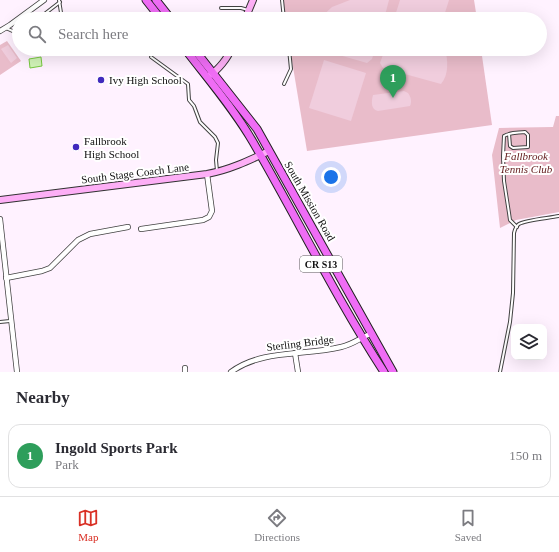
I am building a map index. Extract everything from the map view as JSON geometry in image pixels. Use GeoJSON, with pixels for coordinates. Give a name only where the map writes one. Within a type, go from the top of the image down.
{"type":"FeatureCollection","features":[{"type":"Feature","properties":{"kind":"main road"},"geometry":{"type":"LineString","coordinates":[[146,0],[155,12]]}},
{"type":"Feature","properties":{"kind":"main road"},"geometry":{"type":"LineString","coordinates":[[156,0],[165,12]]}},
{"type":"Feature","properties":{"kind":"main road"},"geometry":{"type":"LineString","coordinates":[[249,10],[253,0]]}},
{"type":"Feature","properties":{"kind":"main road","name":"South Mission Road"},"geometry":{"type":"LineString","coordinates":[[190,56],[225,101],[253,141],[362,337],[384,372]]}},
{"type":"Feature","properties":{"kind":"main road","name":"South Mission Road"},"geometry":{"type":"LineString","coordinates":[[200,56],[257,130],[394,372]]}},
{"type":"Feature","properties":{"kind":"main road"},"geometry":{"type":"LineString","coordinates":[[206,77],[213,73],[227,56]]}},
{"type":"Feature","properties":{"kind":"main road","name":"South Stage Coach Lane"},"geometry":{"type":"LineString","coordinates":[[0,200],[207,174],[239,165],[269,151]]}},
{"type":"Feature","properties":{"kind":"street"},"geometry":{"type":"LineString","coordinates":[[26,12],[40,1]]}},
{"type":"Feature","properties":{"kind":"street"},"geometry":{"type":"LineString","coordinates":[[0,31],[12,23]]}},
{"type":"Feature","properties":{"kind":"street"},"geometry":{"type":"LineString","coordinates":[[141,229],[203,220],[209,217],[212,211],[207,174]]}},
{"type":"Feature","properties":{"kind":"street"},"geometry":{"type":"LineString","coordinates":[[0,219],[17,372]]}},
{"type":"Feature","properties":{"kind":"street"},"geometry":{"type":"LineString","coordinates":[[6,278],[50,268],[78,240],[90,234],[128,227]]}},
{"type":"Feature","properties":{"kind":"street","name":"Sterling Bridge"},"geometry":{"type":"LineString","coordinates":[[231,372],[240,365],[254,360],[342,347],[372,333]]}},
{"type":"Feature","properties":{"kind":"street"},"geometry":{"type":"LineString","coordinates":[[295,353],[298,372]]}},
{"type":"Feature","properties":{"kind":"lane"},"geometry":{"type":"LineString","coordinates":[[282,0],[283,12]]}},
{"type":"Feature","properties":{"kind":"lane"},"geometry":{"type":"LineString","coordinates":[[47,12],[60,1]]}},
{"type":"Feature","properties":{"kind":"lane"},"geometry":{"type":"LineString","coordinates":[[60,1],[61,12]]}},
{"type":"Feature","properties":{"kind":"lane"},"geometry":{"type":"LineString","coordinates":[[221,8],[241,8],[249,10]]}},
{"type":"Feature","properties":{"kind":"lane"},"geometry":{"type":"LineString","coordinates":[[6,28],[12,31]]}},
{"type":"Feature","properties":{"kind":"lane"},"geometry":{"type":"LineString","coordinates":[[284,84],[291,69],[290,56]]}},
{"type":"Feature","properties":{"kind":"lane"},"geometry":{"type":"LineString","coordinates":[[151,57],[188,84],[189,100],[194,106],[200,122],[215,137],[218,143],[216,160],[217,172]]}},
{"type":"Feature","properties":{"kind":"lane"},"geometry":{"type":"LineString","coordinates":[[509,134],[511,147],[528,147],[528,135],[527,133],[509,134],[504,136],[503,143],[504,181],[510,220],[517,227]]}},
{"type":"Feature","properties":{"kind":"lane"},"geometry":{"type":"LineString","coordinates":[[500,372],[510,322],[513,293],[514,232],[519,224],[559,216]]}},
{"type":"Feature","properties":{"kind":"lane"},"geometry":{"type":"LineString","coordinates":[[0,322],[11,321]]}},
{"type":"Feature","properties":{"kind":"green space"},"geometry":{"type":"Polygon","coordinates":[[[283,0],[474,0],[476,12],[285,12],[283,0]]]}},
{"type":"Feature","properties":{"kind":"green space"},"geometry":{"type":"Polygon","coordinates":[[[7,41],[12,48],[12,56],[18,56],[21,61],[0,75],[0,45],[7,41]]]}},
{"type":"Feature","properties":{"kind":"green space"},"geometry":{"type":"Polygon","coordinates":[[[291,56],[482,56],[492,125],[307,151],[291,56]]]}},
{"type":"Feature","properties":{"kind":"green space","name":"Fallbrook Tennis Club"},"geometry":{"type":"Polygon","coordinates":[[[556,116],[559,116],[559,212],[516,220],[500,228],[492,155],[499,128],[553,127],[556,116]]]}},
{"type":"Feature","properties":{"kind":"shaded area"},"geometry":{"type":"Polygon","coordinates":[[[350,0],[389,0],[386,12],[327,12],[332,7],[350,0]]]}},
{"type":"Feature","properties":{"kind":"shaded area"},"geometry":{"type":"Polygon","coordinates":[[[400,0],[449,0],[445,12],[396,12],[400,0]]]}},
{"type":"Feature","properties":{"kind":"shaded area"},"geometry":{"type":"Polygon","coordinates":[[[8,45],[12,51],[12,56],[16,56],[17,58],[11,63],[1,49],[8,45]]]}},
{"type":"Feature","properties":{"kind":"shaded area"},"geometry":{"type":"Polygon","coordinates":[[[342,56],[373,56],[372,59],[367,63],[342,56]]]}},
{"type":"Feature","properties":{"kind":"shaded area"},"geometry":{"type":"Polygon","coordinates":[[[382,56],[447,56],[447,72],[441,84],[383,68],[380,63],[382,56]]]}},
{"type":"Feature","properties":{"kind":"shaded area"},"geometry":{"type":"Polygon","coordinates":[[[41,57],[42,66],[30,68],[29,59],[41,57]]]}},
{"type":"Feature","properties":{"kind":"shaded area"},"geometry":{"type":"Polygon","coordinates":[[[324,60],[366,73],[351,121],[309,108],[324,60]]]}},
{"type":"Feature","properties":{"kind":"shaded area"},"geometry":{"type":"Polygon","coordinates":[[[404,91],[410,96],[410,106],[378,111],[374,109],[372,103],[373,95],[404,91]]]}},
{"type":"Feature","properties":{"kind":"place","name":"Ivy High School"},"geometry":{"type":"Point","coordinates":[101,80]}},
{"type":"Feature","properties":{"kind":"place","name":"Ingold Sports Park"},"geometry":{"type":"Point","coordinates":[393,98]}},
{"type":"Feature","properties":{"kind":"place","name":"Fallbrook High School"},"geometry":{"type":"Point","coordinates":[76,147]}}]}
